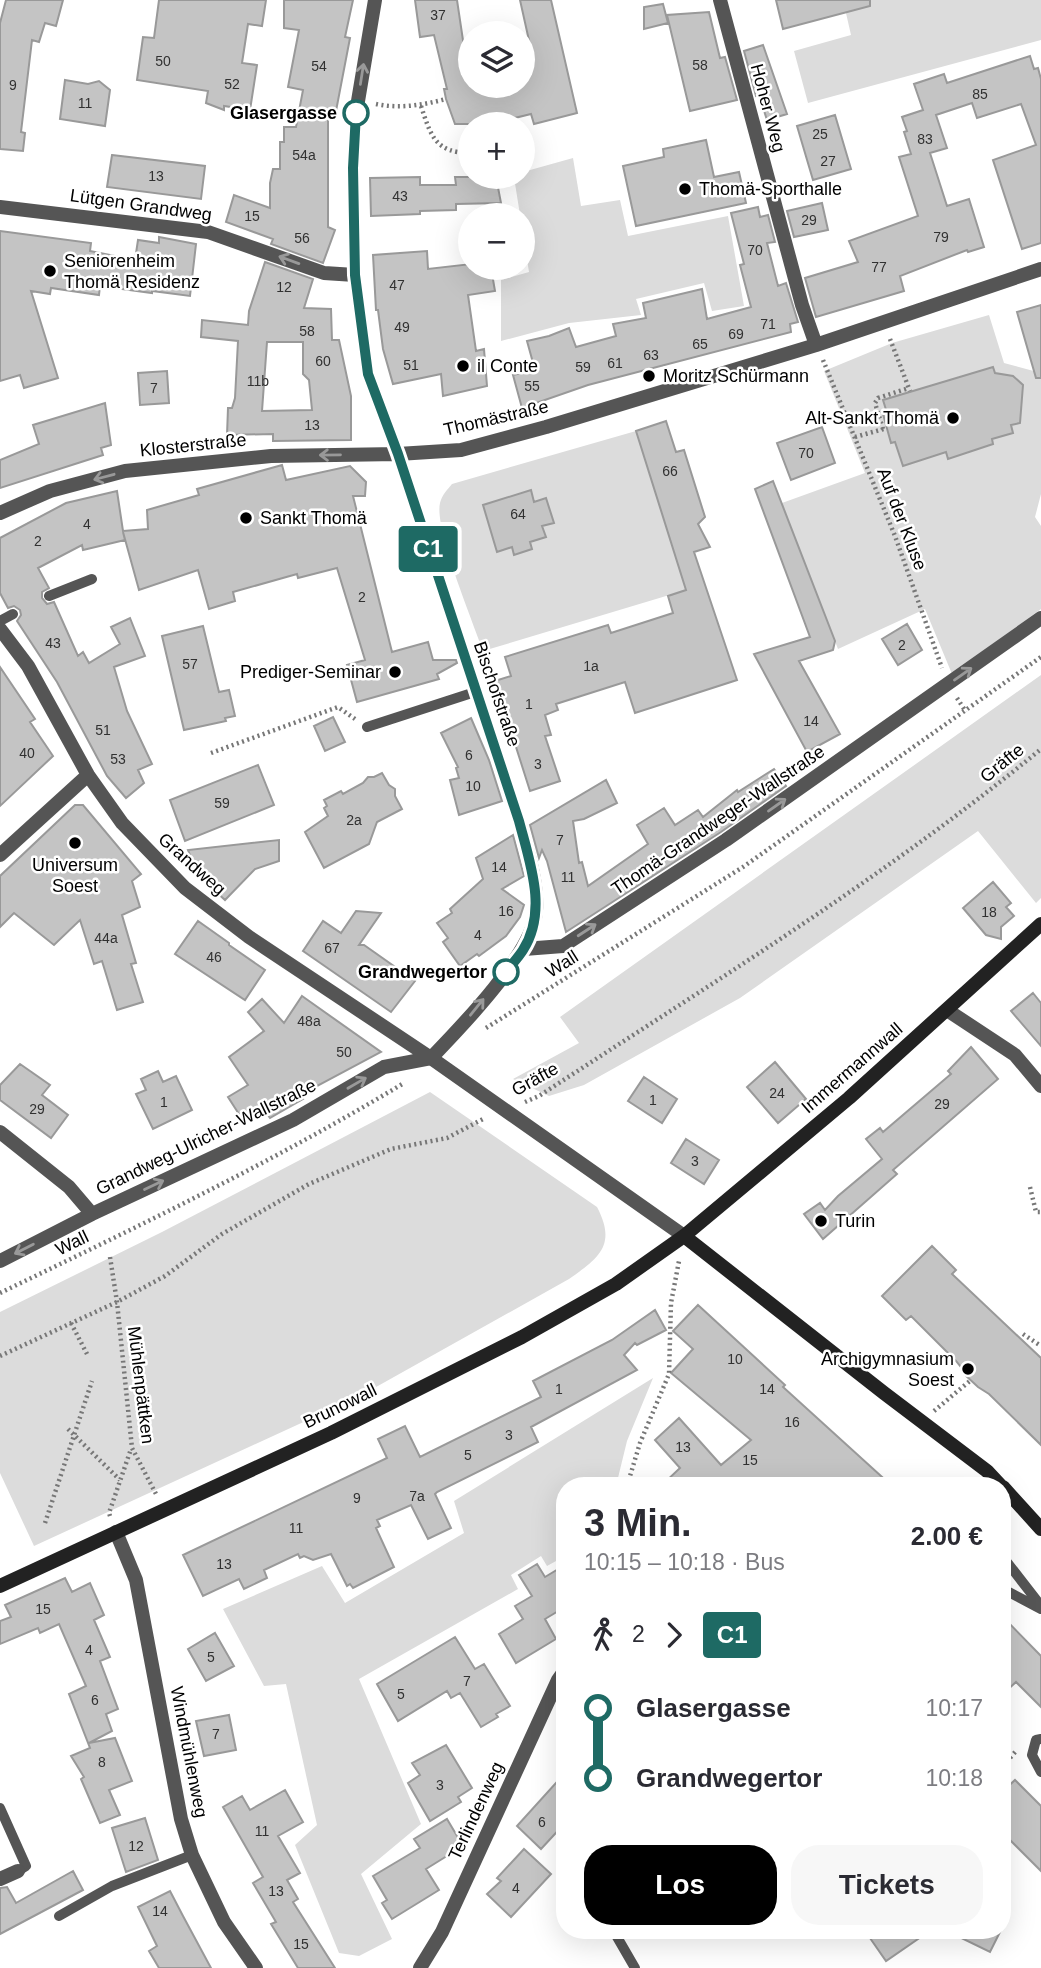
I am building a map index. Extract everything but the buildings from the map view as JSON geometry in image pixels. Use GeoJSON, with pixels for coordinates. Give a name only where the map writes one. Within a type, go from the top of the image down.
{"type":"FeatureCollection","features":[{"type":"Feature","properties":{"kind":"street"},"geometry":{"type":"LineString","coordinates":[[375,0],[358,100],[353,158],[355,275],[368,374],[398,454]]}},
{"type":"Feature","properties":{"kind":"street","name":"Hoher Weg"},"geometry":{"type":"LineString","coordinates":[[720,0],[802,305],[816,345]]}},
{"type":"Feature","properties":{"kind":"street","name":"Lütgen Grandweg"},"geometry":{"type":"LineString","coordinates":[[0,206],[208,232],[324,273],[355,275]]}},
{"type":"Feature","properties":{"kind":"street","name":"Thomästraße"},"geometry":{"type":"LineString","coordinates":[[398,454],[461,450],[546,427],[816,345],[1041,269]]}},
{"type":"Feature","properties":{"kind":"street","name":"Klosterstraße"},"geometry":{"type":"LineString","coordinates":[[0,513],[50,491],[125,471],[271,456],[398,454]]}},
{"type":"Feature","properties":{"kind":"street","name":"Bischofstraße"},"geometry":{"type":"LineString","coordinates":[[398,454],[519,821],[534,879],[536,912],[524,949]]}},
{"type":"Feature","properties":{"kind":"street","name":"Thomä-Grandweger-Wallstraße"},"geometry":{"type":"LineString","coordinates":[[524,949],[563,946],[726,841],[1041,618]]}},
{"type":"Feature","properties":{"kind":"street","name":"Grandweg"},"geometry":{"type":"LineString","coordinates":[[0,629],[28,666],[88,775],[122,823],[185,888],[249,937],[431,1058]]}},
{"type":"Feature","properties":{"kind":"street"},"geometry":{"type":"LineString","coordinates":[[0,855],[88,775]]}},
{"type":"Feature","properties":{"kind":"street","name":"Immermannwall"},"geometry":{"type":"LineString","coordinates":[[684,1236],[849,1098],[1041,925]]}},
{"type":"Feature","properties":{"kind":"street"},"geometry":{"type":"LineString","coordinates":[[524,949],[456,1032],[431,1058],[684,1236],[992,1477]]}},
{"type":"Feature","properties":{"kind":"street"},"geometry":{"type":"LineString","coordinates":[[947,1010],[1014,1055],[1041,1086]]}},
{"type":"Feature","properties":{"kind":"street","name":"Grandweg-Ulricher-Wallstraße"},"geometry":{"type":"LineString","coordinates":[[0,1262],[92,1214],[293,1120],[384,1067],[431,1058]]}},
{"type":"Feature","properties":{"kind":"street"},"geometry":{"type":"LineString","coordinates":[[0,1132],[69,1187],[92,1214]]}},
{"type":"Feature","properties":{"kind":"street","name":"Brunowall"},"geometry":{"type":"LineString","coordinates":[[0,1586],[331,1433],[523,1336],[616,1284],[684,1236]]}},
{"type":"Feature","properties":{"kind":"street"},"geometry":{"type":"LineString","coordinates":[[1011,1498],[1041,1529]]}},
{"type":"Feature","properties":{"kind":"street","name":"Windmühlenweg"},"geometry":{"type":"LineString","coordinates":[[116,1532],[136,1580],[181,1819],[192,1855],[224,1922],[256,1968]]}},
{"type":"Feature","properties":{"kind":"street","name":"Terlindenweg"},"geometry":{"type":"LineString","coordinates":[[419,1968],[442,1933],[556,1687]]}},
{"type":"Feature","properties":{"kind":"street"},"geometry":{"type":"LineString","coordinates":[[0,1879],[18,1871]]}},
{"type":"Feature","properties":{"kind":"lane"},"geometry":{"type":"LineString","coordinates":[[49,596],[92,579]]}},
{"type":"Feature","properties":{"kind":"lane"},"geometry":{"type":"LineString","coordinates":[[0,621],[13,614]]}},
{"type":"Feature","properties":{"kind":"lane"},"geometry":{"type":"LineString","coordinates":[[367,727],[475,692]]}},
{"type":"Feature","properties":{"kind":"lane"},"geometry":{"type":"LineString","coordinates":[[1011,1568],[1041,1607]]}},
{"type":"Feature","properties":{"kind":"lane"},"geometry":{"type":"LineString","coordinates":[[1011,1593],[1041,1607]]}},
{"type":"Feature","properties":{"kind":"lane"},"geometry":{"type":"LineString","coordinates":[[1041,1739],[1036,1740],[1032,1755],[1041,1772]]}},
{"type":"Feature","properties":{"kind":"lane"},"geometry":{"type":"LineString","coordinates":[[0,1808],[26,1866],[18,1871]]}},
{"type":"Feature","properties":{"kind":"lane"},"geometry":{"type":"LineString","coordinates":[[59,1916],[112,1886],[192,1855]]}},
{"type":"Feature","properties":{"kind":"lane"},"geometry":{"type":"LineString","coordinates":[[618,1939],[635,1968]]}},
{"type":"Feature","properties":{"kind":"path"},"geometry":{"type":"LineString","coordinates":[[358,100],[387,106],[421,106],[446,99]]}},
{"type":"Feature","properties":{"kind":"path"},"geometry":{"type":"LineString","coordinates":[[421,106],[428,128],[438,145],[458,153]]}},
{"type":"Feature","properties":{"kind":"path"},"geometry":{"type":"LineString","coordinates":[[855,436],[885,429],[876,403],[878,398],[909,390],[892,343]]}},
{"type":"Feature","properties":{"kind":"path","name":"Auf der Kluse"},"geometry":{"type":"LineString","coordinates":[[826,365],[949,684]]}},
{"type":"Feature","properties":{"kind":"path","name":"Wall"},"geometry":{"type":"LineString","coordinates":[[480,1031],[743,867],[1041,657]]}},
{"type":"Feature","properties":{"kind":"path"},"geometry":{"type":"LineString","coordinates":[[211,753],[338,707],[367,727]]}},
{"type":"Feature","properties":{"kind":"path","name":"Gräfte"},"geometry":{"type":"LineString","coordinates":[[0,1356],[117,1302],[165,1276],[222,1234],[309,1184],[391,1149],[447,1138],[477,1122],[540,1096],[799,926],[977,802],[1041,749]]}},
{"type":"Feature","properties":{"kind":"path","name":"Wall"},"geometry":{"type":"LineString","coordinates":[[0,1293],[270,1160],[410,1079],[431,1058]]}},
{"type":"Feature","properties":{"kind":"path"},"geometry":{"type":"LineString","coordinates":[[1030,1187],[1036,1213],[1041,1212]]}},
{"type":"Feature","properties":{"kind":"path"},"geometry":{"type":"LineString","coordinates":[[630,1477],[640,1443],[669,1374],[671,1303],[684,1236]]}},
{"type":"Feature","properties":{"kind":"path","name":"Mühlenpättken"},"geometry":{"type":"LineString","coordinates":[[110,1257],[132,1448],[164,1511]]}},
{"type":"Feature","properties":{"kind":"path"},"geometry":{"type":"LineString","coordinates":[[71,1323],[87,1354]]}},
{"type":"Feature","properties":{"kind":"path"},"geometry":{"type":"LineString","coordinates":[[1023,1334],[1041,1346]]}},
{"type":"Feature","properties":{"kind":"path"},"geometry":{"type":"LineString","coordinates":[[922,1422],[971,1380]]}},
{"type":"Feature","properties":{"kind":"path"},"geometry":{"type":"LineString","coordinates":[[46,1523],[92,1381]]}},
{"type":"Feature","properties":{"kind":"path"},"geometry":{"type":"LineString","coordinates":[[68,1429],[120,1480]]}},
{"type":"Feature","properties":{"kind":"path"},"geometry":{"type":"LineString","coordinates":[[116,1532],[109,1513],[132,1448]]}},
{"type":"Feature","properties":{"kind":"shaded area"},"geometry":{"type":"Polygon","coordinates":[[[843,0],[1041,0],[1041,40],[808,103],[794,51],[851,35],[843,0]]]}},
{"type":"Feature","properties":{"kind":"shaded area"},"geometry":{"type":"Polygon","coordinates":[[[573,158],[581,206],[620,200],[628,236],[728,216],[744,306],[712,311],[704,283],[636,299],[641,315],[569,323],[501,341],[501,280],[535,280],[535,203],[518,203],[516,189],[535,189],[535,169],[573,158]]]}},
{"type":"Feature","properties":{"kind":"shaded area"},"geometry":{"type":"Polygon","coordinates":[[[989,315],[1004,363],[1041,373],[1041,494],[1035,517],[1041,526],[1041,609],[952,674],[925,609],[838,649],[782,503],[865,473],[824,371],[892,343],[989,315]]]}},
{"type":"Feature","properties":{"kind":"shaded area"},"geometry":{"type":"Polygon","coordinates":[[[636,431],[686,590],[483,651],[443,533],[440,503],[445,493],[452,484],[636,431]]]}},
{"type":"Feature","properties":{"kind":"shaded area"},"geometry":{"type":"Polygon","coordinates":[[[1041,675],[1041,898],[1036,903],[978,831],[740,998],[584,1085],[549,1096],[513,1079],[579,1043],[560,1017],[1041,675]]]}},
{"type":"Feature","properties":{"kind":"shaded area"},"geometry":{"type":"Polygon","coordinates":[[[430,1092],[597,1207],[603,1220],[605,1241],[596,1257],[569,1279],[360,1396],[34,1546],[0,1473],[0,1312],[162,1232],[430,1092]]]}},
{"type":"Feature","properties":{"kind":"shaded area"},"geometry":{"type":"Polygon","coordinates":[[[653,1378],[627,1441],[618,1477],[556,1477],[556,1561],[547,1566],[541,1556],[511,1575],[518,1589],[359,1679],[421,1824],[361,1874],[392,1939],[359,1956],[339,1953],[295,1845],[317,1825],[286,1684],[264,1686],[223,1609],[322,1566],[345,1603],[464,1533],[454,1501],[653,1378]]]}},
{"type":"Feature","properties":{"kind":"bus line","name":"C1"},"geometry":{"type":"LineString","coordinates":[[356,113],[353,168],[355,275],[368,374],[398,454],[519,821],[534,879],[536,912],[531,930],[524,949],[506,972]]}},
{"type":"Feature","properties":{"kind":"place","name":"Glasergasse"},"geometry":{"type":"Point","coordinates":[356,113]}},
{"type":"Feature","properties":{"kind":"place","name":"Thomä-Sporthalle"},"geometry":{"type":"Point","coordinates":[685,189]}},
{"type":"Feature","properties":{"kind":"place","name":"Seniorenheim Thomä Residenz"},"geometry":{"type":"Point","coordinates":[50,271]}},
{"type":"Feature","properties":{"kind":"place","name":"il Conte"},"geometry":{"type":"Point","coordinates":[463,366]}},
{"type":"Feature","properties":{"kind":"place","name":"Moritz Schürmann"},"geometry":{"type":"Point","coordinates":[649,376]}},
{"type":"Feature","properties":{"kind":"place","name":"Alt-Sankt Thomä"},"geometry":{"type":"Point","coordinates":[953,418]}},
{"type":"Feature","properties":{"kind":"place","name":"Sankt Thomä"},"geometry":{"type":"Point","coordinates":[246,518]}},
{"type":"Feature","properties":{"kind":"place","name":"Prediger-Seminar"},"geometry":{"type":"Point","coordinates":[395,672]}},
{"type":"Feature","properties":{"kind":"place","name":"Universum Soest"},"geometry":{"type":"Point","coordinates":[75,843]}},
{"type":"Feature","properties":{"kind":"place","name":"Grandwegertor"},"geometry":{"type":"Point","coordinates":[506,972]}},
{"type":"Feature","properties":{"kind":"place","name":"Turin"},"geometry":{"type":"Point","coordinates":[821,1221]}},
{"type":"Feature","properties":{"kind":"place","name":"Archigymnasium Soest"},"geometry":{"type":"Point","coordinates":[968,1369]}}]}
